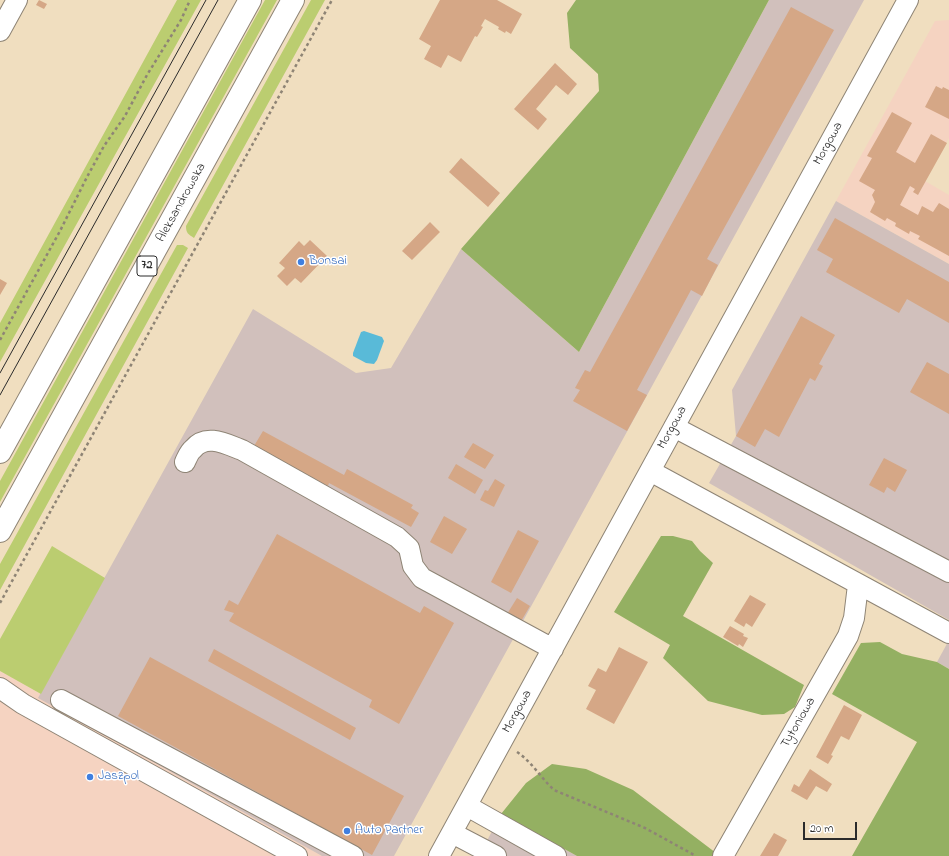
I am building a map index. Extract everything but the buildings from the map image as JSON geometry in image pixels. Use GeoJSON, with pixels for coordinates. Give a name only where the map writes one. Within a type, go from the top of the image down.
{"type":"FeatureCollection","features":[{"type":"Feature","properties":{"kind":"main road"},"geometry":{"type":"LineString","coordinates":[[0,452],[250,0]]}},
{"type":"Feature","properties":{"kind":"main road","name":"Aleksandrowska"},"geometry":{"type":"LineString","coordinates":[[0,531],[293,0]]}},
{"type":"Feature","properties":{"kind":"street"},"geometry":{"type":"LineString","coordinates":[[0,31],[18,0]]}},
{"type":"Feature","properties":{"kind":"street","name":"Morgowa"},"geometry":{"type":"LineString","coordinates":[[439,856],[908,0]]}},
{"type":"Feature","properties":{"kind":"street"},"geometry":{"type":"LineString","coordinates":[[674,427],[949,572]]}},
{"type":"Feature","properties":{"kind":"street"},"geometry":{"type":"LineString","coordinates":[[185,462],[192,449],[200,442],[210,440],[242,450],[397,537],[409,548],[413,566],[422,578],[553,649]]}},
{"type":"Feature","properties":{"kind":"street"},"geometry":{"type":"LineString","coordinates":[[650,471],[949,633]]}},
{"type":"Feature","properties":{"kind":"street","name":"Tytoniowa"},"geometry":{"type":"LineString","coordinates":[[723,856],[848,636],[854,618],[858,585]]}},
{"type":"Feature","properties":{"kind":"street"},"geometry":{"type":"LineString","coordinates":[[0,688],[23,704],[297,856]]}},
{"type":"Feature","properties":{"kind":"street"},"geometry":{"type":"LineString","coordinates":[[61,700],[353,856]]}},
{"type":"Feature","properties":{"kind":"street"},"geometry":{"type":"LineString","coordinates":[[467,806],[556,856]]}},
{"type":"Feature","properties":{"kind":"street"},"geometry":{"type":"LineString","coordinates":[[452,833],[496,856]]}},
{"type":"Feature","properties":{"kind":"path"},"geometry":{"type":"LineString","coordinates":[[0,340],[87,176],[181,20],[190,0]]}},
{"type":"Feature","properties":{"kind":"path"},"geometry":{"type":"LineString","coordinates":[[0,603],[332,0]]}},
{"type":"Feature","properties":{"kind":"path"},"geometry":{"type":"LineString","coordinates":[[502,742],[525,758],[543,780],[554,790],[645,828],[696,856]]}},
{"type":"Feature","properties":{"kind":"shaded area"},"geometry":{"type":"Polygon","coordinates":[[[769,0],[864,0],[394,856],[322,856],[38,698],[253,309],[356,373],[391,368],[461,249],[579,352],[769,0]]]}},
{"type":"Feature","properties":{"kind":"shaded area"},"geometry":{"type":"Polygon","coordinates":[[[949,20],[949,138],[925,181],[949,195],[949,264],[836,201],[935,21],[949,20]]]}},
{"type":"Feature","properties":{"kind":"shaded area"},"geometry":{"type":"Polygon","coordinates":[[[836,201],[949,264],[949,620],[709,483],[736,436],[732,390],[836,201]]]}},
{"type":"Feature","properties":{"kind":"shaded area"},"geometry":{"type":"Polygon","coordinates":[[[949,640],[949,669],[937,662],[949,640]]]}},
{"type":"Feature","properties":{"kind":"shaded area","name":"Jaszpol"},"geometry":{"type":"Polygon","coordinates":[[[0,671],[41,694],[39,698],[322,856],[0,856],[0,671]]]}},
{"type":"Feature","properties":{"kind":"shaded area"},"geometry":{"type":"Polygon","coordinates":[[[501,814],[577,856],[479,856],[501,814]]]}},
{"type":"Feature","properties":{"kind":"green space"},"geometry":{"type":"Polygon","coordinates":[[[177,0],[201,0],[0,362],[0,323],[177,0]]]}},
{"type":"Feature","properties":{"kind":"green space"},"geometry":{"type":"Polygon","coordinates":[[[265,0],[277,0],[0,502],[0,481],[265,0]]]}},
{"type":"Feature","properties":{"kind":"green space"},"geometry":{"type":"Polygon","coordinates":[[[311,0],[325,0],[194,238],[186,230],[186,226],[311,0]]]}},
{"type":"Feature","properties":{"kind":"green space"},"geometry":{"type":"Polygon","coordinates":[[[576,0],[769,0],[579,352],[461,249],[599,91],[598,74],[570,48],[567,13],[576,0]]]}},
{"type":"Feature","properties":{"kind":"green space"},"geometry":{"type":"Polygon","coordinates":[[[177,245],[183,245],[188,248],[0,590],[0,564],[177,245]]]}},
{"type":"Feature","properties":{"kind":"green space"},"geometry":{"type":"Polygon","coordinates":[[[661,536],[673,536],[692,541],[713,563],[683,616],[804,685],[795,707],[784,714],[762,715],[708,701],[663,658],[670,645],[614,612],[661,536]]]}},
{"type":"Feature","properties":{"kind":"green space"},"geometry":{"type":"Polygon","coordinates":[[[52,546],[105,578],[41,694],[0,671],[0,639],[52,546]]]}},
{"type":"Feature","properties":{"kind":"green space"},"geometry":{"type":"Polygon","coordinates":[[[880,642],[902,654],[937,662],[949,669],[949,856],[852,856],[917,742],[832,694],[861,643],[880,642]]]}},
{"type":"Feature","properties":{"kind":"green space"},"geometry":{"type":"Polygon","coordinates":[[[552,764],[586,769],[633,790],[720,856],[577,856],[501,814],[526,783],[552,764]]]}},
{"type":"Feature","properties":{"kind":"water"},"geometry":{"type":"Polygon","coordinates":[[[364,331],[382,337],[384,341],[374,364],[366,363],[353,356],[361,332],[364,331]]]}},
{"type":"Feature","properties":{"kind":"tram line"},"geometry":{"type":"LineString","coordinates":[[0,373],[206,0]]}},
{"type":"Feature","properties":{"kind":"tram line"},"geometry":{"type":"LineString","coordinates":[[0,395],[218,0]]}},
{"type":"Feature","properties":{"kind":"place","name":"Bonsai"},"geometry":{"type":"Point","coordinates":[301,262]}},
{"type":"Feature","properties":{"kind":"place","name":"Jaszpol"},"geometry":{"type":"Point","coordinates":[90,777]}},
{"type":"Feature","properties":{"kind":"place","name":"Auto Partner"},"geometry":{"type":"Point","coordinates":[347,831]}}]}
